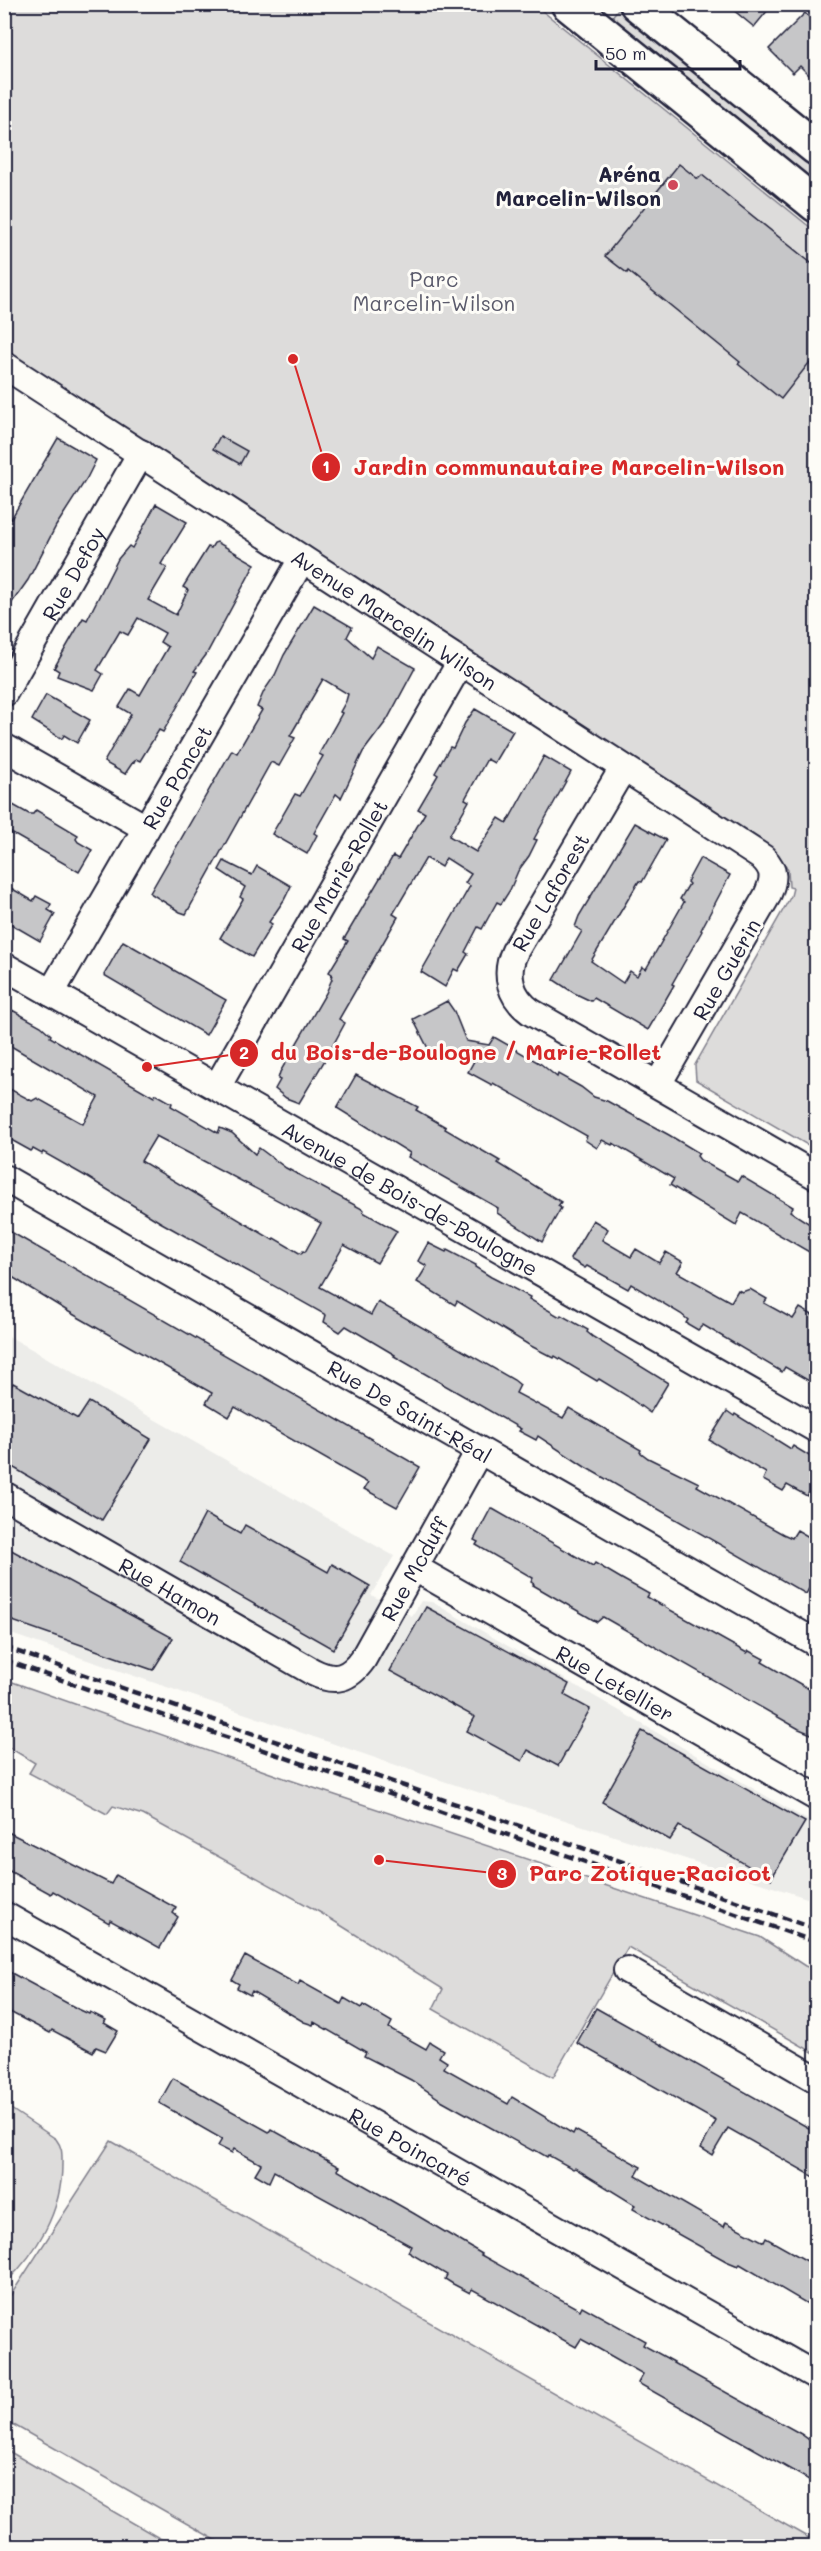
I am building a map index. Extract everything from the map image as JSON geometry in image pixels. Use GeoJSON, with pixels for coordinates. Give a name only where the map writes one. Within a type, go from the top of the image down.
{"type":"FeatureCollection","features":[{"type":"Feature","properties":{"kind":"main road"},"geometry":{"type":"LineString","coordinates":[[637,4],[816,148]]}},
{"type":"Feature","properties":{"kind":"main road"},"geometry":{"type":"LineString","coordinates":[[574,6],[816,205]]}},
{"type":"Feature","properties":{"kind":"street","name":"Avenue Marcelin Wilson"},"geometry":{"type":"LineString","coordinates":[[4,365],[763,858],[772,870],[773,883]]}},
{"type":"Feature","properties":{"kind":"street","name":"Rue Defoy"},"geometry":{"type":"LineString","coordinates":[[4,693],[141,453]]}},
{"type":"Feature","properties":{"kind":"street","name":"Rue Poncet"},"geometry":{"type":"LineString","coordinates":[[51,993],[302,559]]}},
{"type":"Feature","properties":{"kind":"street","name":"Rue Marie-Rollet"},"geometry":{"type":"LineString","coordinates":[[217,1087],[460,663]]}},
{"type":"Feature","properties":{"kind":"street"},"geometry":{"type":"LineString","coordinates":[[4,747],[146,828]]}},
{"type":"Feature","properties":{"kind":"street","name":"Rue Laforest"},"geometry":{"type":"LineString","coordinates":[[623,768],[515,951],[510,964],[509,978],[513,991],[526,1008],[816,1176]]}},
{"type":"Feature","properties":{"kind":"street","name":"Rue Guérin"},"geometry":{"type":"LineString","coordinates":[[658,1084],[763,905],[773,883]]}},
{"type":"Feature","properties":{"kind":"street","name":"Avenue de Bois-de-Boulogne"},"geometry":{"type":"LineString","coordinates":[[4,966],[816,1429]]}},
{"type":"Feature","properties":{"kind":"street","name":"Rue De Saint-Réal"},"geometry":{"type":"LineString","coordinates":[[4,1178],[816,1644]]}},
{"type":"Feature","properties":{"kind":"street","name":"Rue Mcduff"},"geometry":{"type":"LineString","coordinates":[[340,1679],[351,1673],[363,1659],[479,1451]]}},
{"type":"Feature","properties":{"kind":"street","name":"Rue Hamon"},"geometry":{"type":"LineString","coordinates":[[4,1495],[313,1672],[325,1677],[340,1679]]}},
{"type":"Feature","properties":{"kind":"street","name":"Rue Letellier"},"geometry":{"type":"LineString","coordinates":[[415,1568],[816,1797]]}},
{"type":"Feature","properties":{"kind":"street","name":"Rue Poincaré"},"geometry":{"type":"LineString","coordinates":[[4,1915],[815,2373]]}},
{"type":"Feature","properties":{"kind":"street"},"geometry":{"type":"LineString","coordinates":[[627,1970],[816,2079]]}},
{"type":"Feature","properties":{"kind":"shaded area"},"geometry":{"type":"Polygon","coordinates":[[[5,1334],[394,1556],[371,1595],[412,1616],[421,1601],[432,1602],[816,1825],[816,1901],[434,1778],[5,1632],[5,1334]]]}},
{"type":"Feature","properties":{"kind":"green space","name":"Parc Marcelin-Wilson"},"geometry":{"type":"Polygon","coordinates":[[[4,5],[535,5],[816,232],[816,1150],[696,1080],[695,1065],[791,896],[793,888],[789,887],[788,870],[779,856],[5,351],[4,5]]]}},
{"type":"Feature","properties":{"kind":"green space"},"geometry":{"type":"Polygon","coordinates":[[[618,9],[816,169],[816,183],[611,18],[618,9]]]}},
{"type":"Feature","properties":{"kind":"green space"},"geometry":{"type":"Polygon","coordinates":[[[4,1679],[287,1779],[760,1937],[805,1966],[816,1970],[816,2054],[628,1947],[553,2077],[433,2009],[443,1989],[321,1913],[143,1815],[113,1806],[107,1814],[29,1773],[35,1763],[5,1745],[4,1679]]]}},
{"type":"Feature","properties":{"kind":"green space"},"geometry":{"type":"Polygon","coordinates":[[[5,2105],[56,2139],[62,2158],[58,2199],[46,2230],[17,2271],[5,2283],[5,2105]]]}},
{"type":"Feature","properties":{"kind":"green space"},"geometry":{"type":"Polygon","coordinates":[[[111,2141],[816,2542],[816,2546],[226,2546],[5,2420],[5,2304],[111,2141]]]}},
{"type":"Feature","properties":{"kind":"green space"},"geometry":{"type":"Polygon","coordinates":[[[5,2449],[173,2546],[5,2546],[5,2449]]]}},
{"type":"Feature","properties":{"kind":"building"},"geometry":{"type":"Polygon","coordinates":[[[726,4],[773,4],[754,27],[726,4]]]}},
{"type":"Feature","properties":{"kind":"building"},"geometry":{"type":"Polygon","coordinates":[[[805,13],[816,24],[816,82],[800,66],[793,73],[769,49],[805,13]]]}},
{"type":"Feature","properties":{"kind":"building"},"geometry":{"type":"Polygon","coordinates":[[[679,164],[698,179],[702,175],[816,267],[816,369],[809,363],[781,399],[738,364],[740,362],[628,271],[627,273],[605,256],[679,164]]]}},
{"type":"Feature","properties":{"kind":"building"},"geometry":{"type":"Polygon","coordinates":[[[220,436],[247,451],[240,464],[213,449],[220,436]]]}},
{"type":"Feature","properties":{"kind":"building"},"geometry":{"type":"Polygon","coordinates":[[[58,438],[96,460],[56,526],[28,580],[4,614],[4,531],[58,438]]]}},
{"type":"Feature","properties":{"kind":"building"},"geometry":{"type":"Polygon","coordinates":[[[156,504],[187,522],[161,564],[167,568],[148,600],[176,615],[188,590],[183,587],[208,547],[211,548],[214,543],[217,542],[255,564],[206,655],[194,671],[197,672],[163,732],[159,730],[140,761],[136,759],[125,774],[104,762],[131,714],[119,707],[130,689],[140,695],[168,647],[160,642],[165,633],[138,618],[128,635],[120,631],[97,670],[103,674],[94,690],[57,676],[59,671],[54,668],[83,618],[87,620],[118,559],[129,546],[132,548],[156,504]]]}},
{"type":"Feature","properties":{"kind":"building"},"geometry":{"type":"Polygon","coordinates":[[[314,605],[352,627],[347,637],[371,658],[377,646],[415,668],[387,720],[363,752],[341,798],[336,794],[314,833],[317,835],[307,854],[272,834],[295,794],[300,796],[323,756],[319,754],[342,713],[340,712],[346,701],[348,694],[323,679],[290,736],[295,738],[279,766],[271,762],[186,914],[180,912],[150,893],[232,750],[237,753],[262,710],[257,707],[264,691],[314,605]]]}},
{"type":"Feature","properties":{"kind":"building"},"geometry":{"type":"Polygon","coordinates":[[[46,695],[90,720],[77,743],[64,735],[62,739],[32,720],[46,695]]]}},
{"type":"Feature","properties":{"kind":"building"},"geometry":{"type":"Polygon","coordinates":[[[475,709],[513,731],[494,763],[487,759],[465,799],[469,801],[449,836],[476,852],[499,818],[507,823],[544,756],[571,772],[534,839],[537,840],[518,871],[510,890],[501,904],[497,902],[482,929],[478,927],[465,952],[468,954],[458,971],[454,969],[445,987],[421,972],[470,886],[465,883],[471,874],[446,858],[441,867],[426,858],[393,914],[398,917],[339,1019],[345,1023],[325,1060],[299,1103],[286,1098],[275,1089],[280,1080],[278,1079],[280,1072],[326,993],[332,979],[332,974],[329,972],[348,941],[344,939],[393,856],[398,859],[425,813],[418,809],[438,775],[435,773],[450,747],[453,748],[465,723],[475,709]]]}},
{"type":"Feature","properties":{"kind":"building"},"geometry":{"type":"Polygon","coordinates":[[[4,800],[29,814],[33,814],[36,810],[78,835],[76,839],[78,842],[92,850],[79,872],[4,829],[4,800]]]}},
{"type":"Feature","properties":{"kind":"building"},"geometry":{"type":"Polygon","coordinates":[[[635,823],[666,840],[591,961],[623,983],[630,971],[637,976],[642,967],[646,969],[684,902],[680,899],[700,858],[730,875],[672,984],[674,985],[648,1030],[594,998],[591,1001],[554,980],[582,931],[575,927],[579,916],[635,823]]]}},
{"type":"Feature","properties":{"kind":"building"},"geometry":{"type":"Polygon","coordinates":[[[224,861],[252,875],[257,866],[291,886],[269,922],[272,924],[252,957],[220,938],[243,899],[240,897],[245,887],[219,870],[224,861]]]}},
{"type":"Feature","properties":{"kind":"building"},"geometry":{"type":"Polygon","coordinates":[[[4,884],[33,901],[36,896],[51,904],[48,910],[55,914],[40,941],[4,920],[4,884]]]}},
{"type":"Feature","properties":{"kind":"building"},"geometry":{"type":"Polygon","coordinates":[[[123,941],[226,1000],[206,1035],[104,975],[123,941]]]}},
{"type":"Feature","properties":{"kind":"building"},"geometry":{"type":"Polygon","coordinates":[[[447,1001],[454,1011],[466,1041],[489,1045],[494,1037],[541,1064],[557,1077],[558,1074],[594,1097],[607,1101],[669,1135],[699,1153],[697,1156],[700,1160],[738,1181],[741,1176],[793,1207],[790,1211],[816,1228],[816,1256],[742,1213],[736,1225],[670,1185],[674,1179],[613,1143],[612,1145],[602,1140],[597,1148],[585,1140],[587,1136],[493,1083],[492,1085],[468,1072],[474,1061],[455,1050],[433,1058],[413,1019],[447,1001]]]}},
{"type":"Feature","properties":{"kind":"building"},"geometry":{"type":"Polygon","coordinates":[[[12,1010],[41,1026],[51,1035],[50,1037],[154,1097],[156,1094],[172,1103],[171,1106],[218,1133],[220,1128],[232,1133],[255,1154],[259,1148],[286,1168],[364,1210],[363,1212],[397,1231],[377,1263],[344,1245],[320,1287],[371,1315],[378,1302],[514,1380],[520,1385],[516,1393],[563,1418],[569,1408],[641,1450],[640,1452],[648,1458],[699,1483],[697,1486],[783,1534],[792,1538],[797,1530],[816,1541],[816,1575],[806,1594],[585,1467],[538,1436],[536,1440],[519,1431],[521,1429],[346,1326],[340,1332],[324,1322],[326,1315],[160,1222],[87,1177],[43,1152],[42,1154],[33,1149],[31,1151],[4,1136],[4,1086],[32,1101],[37,1098],[83,1124],[98,1097],[4,1042],[4,1022],[12,1010]],[[156,1136],[141,1161],[273,1240],[274,1238],[301,1254],[305,1252],[321,1223],[156,1136]]]}},
{"type":"Feature","properties":{"kind":"building"},"geometry":{"type":"Polygon","coordinates":[[[356,1075],[418,1107],[416,1110],[500,1161],[498,1163],[561,1202],[558,1206],[561,1208],[542,1242],[497,1213],[498,1208],[408,1157],[410,1153],[337,1108],[356,1075]]]}},
{"type":"Feature","properties":{"kind":"building"},"geometry":{"type":"Polygon","coordinates":[[[593,1220],[608,1229],[602,1240],[631,1257],[636,1249],[659,1263],[666,1252],[683,1262],[677,1272],[731,1302],[738,1290],[742,1292],[750,1289],[767,1299],[764,1303],[793,1319],[800,1308],[816,1317],[816,1385],[785,1367],[782,1372],[703,1325],[698,1330],[686,1323],[688,1320],[681,1314],[631,1284],[628,1289],[570,1259],[593,1220]]]}},
{"type":"Feature","properties":{"kind":"building"},"geometry":{"type":"Polygon","coordinates":[[[4,1228],[420,1467],[397,1507],[364,1489],[368,1483],[235,1407],[229,1417],[206,1403],[212,1393],[69,1312],[4,1272],[4,1228]]]}},
{"type":"Feature","properties":{"kind":"building"},"geometry":{"type":"Polygon","coordinates":[[[428,1243],[476,1265],[475,1267],[491,1277],[530,1297],[529,1299],[560,1317],[561,1315],[588,1330],[587,1332],[593,1337],[668,1383],[650,1413],[599,1379],[597,1381],[555,1356],[554,1358],[529,1345],[457,1301],[455,1305],[417,1282],[427,1266],[418,1261],[428,1243]]]}},
{"type":"Feature","properties":{"kind":"building"},"geometry":{"type":"Polygon","coordinates":[[[13,1383],[78,1419],[89,1402],[151,1439],[102,1520],[4,1462],[4,1398],[13,1383]]]}},
{"type":"Feature","properties":{"kind":"building"},"geometry":{"type":"Polygon","coordinates":[[[727,1411],[791,1449],[793,1446],[816,1460],[816,1480],[807,1496],[787,1485],[783,1491],[763,1480],[766,1473],[709,1440],[727,1411]]]}},
{"type":"Feature","properties":{"kind":"building"},"geometry":{"type":"Polygon","coordinates":[[[491,1508],[593,1566],[595,1563],[649,1594],[647,1597],[747,1653],[749,1651],[764,1659],[762,1662],[816,1693],[816,1736],[799,1729],[603,1617],[597,1622],[533,1585],[531,1582],[533,1578],[476,1545],[478,1542],[474,1540],[491,1508]]]}},
{"type":"Feature","properties":{"kind":"building"},"geometry":{"type":"Polygon","coordinates":[[[205,1514],[240,1534],[245,1525],[328,1572],[332,1564],[370,1586],[333,1649],[180,1562],[205,1514]]]}},
{"type":"Feature","properties":{"kind":"building"},"geometry":{"type":"Polygon","coordinates":[[[4,1546],[173,1638],[153,1670],[4,1618],[4,1546]]]}},
{"type":"Feature","properties":{"kind":"building"},"geometry":{"type":"Polygon","coordinates":[[[426,1607],[569,1684],[564,1695],[590,1709],[558,1766],[528,1750],[522,1761],[467,1731],[475,1717],[390,1671],[426,1607]]]}},
{"type":"Feature","properties":{"kind":"building"},"geometry":{"type":"Polygon","coordinates":[[[642,1731],[805,1822],[771,1879],[679,1826],[670,1840],[602,1802],[642,1731]]]}},
{"type":"Feature","properties":{"kind":"building"},"geometry":{"type":"Polygon","coordinates":[[[4,1830],[111,1884],[116,1875],[176,1908],[173,1913],[178,1917],[160,1948],[110,1920],[109,1923],[53,1891],[51,1894],[4,1868],[4,1830]]]}},
{"type":"Feature","properties":{"kind":"building"},"geometry":{"type":"Polygon","coordinates":[[[245,1956],[298,1985],[300,1981],[341,2004],[344,1998],[361,2008],[363,2005],[392,2022],[389,2028],[426,2049],[430,2042],[443,2050],[439,2057],[447,2062],[444,2068],[508,2104],[512,2097],[573,2134],[575,2130],[641,2167],[636,2176],[724,2227],[726,2222],[764,2242],[766,2238],[816,2266],[816,2309],[740,2264],[738,2266],[726,2261],[633,2209],[635,2205],[575,2168],[548,2155],[547,2157],[533,2151],[441,2100],[411,2080],[364,2056],[366,2052],[314,2022],[313,2025],[304,2022],[252,1991],[250,1995],[237,1988],[239,1984],[232,1980],[245,1956]]]}},
{"type":"Feature","properties":{"kind":"building"},"geometry":{"type":"Polygon","coordinates":[[[4,1969],[78,2009],[106,2020],[104,2023],[118,2031],[106,2051],[96,2047],[93,2052],[52,2030],[50,2033],[4,2009],[4,1969]]]}},
{"type":"Feature","properties":{"kind":"building"},"geometry":{"type":"Polygon","coordinates":[[[596,2008],[816,2132],[816,2178],[728,2128],[712,2155],[701,2148],[716,2121],[577,2043],[596,2008]]]}},
{"type":"Feature","properties":{"kind":"building"},"geometry":{"type":"Polygon","coordinates":[[[173,2078],[269,2132],[271,2129],[339,2167],[337,2170],[481,2255],[580,2310],[582,2306],[645,2341],[643,2345],[673,2363],[801,2434],[816,2445],[816,2484],[638,2383],[643,2374],[581,2339],[576,2347],[472,2289],[470,2293],[453,2284],[445,2279],[447,2275],[408,2252],[411,2246],[274,2171],[269,2182],[255,2174],[261,2164],[234,2149],[232,2153],[218,2146],[222,2139],[159,2103],[173,2078]]]}},
{"type":"Feature","properties":{"kind":"railway"},"geometry":{"type":"LineString","coordinates":[[4,1647],[816,1929]]}},
{"type":"Feature","properties":{"kind":"railway"},"geometry":{"type":"LineString","coordinates":[[4,1660],[816,1942]]}},
{"type":"Feature","properties":{"kind":"place","name":"Aréna Marcelin-Wilson"},"geometry":{"type":"Point","coordinates":[673,185]}},
{"type":"Feature","properties":{"kind":"place","name":"Jardin communautaire Marcelin-Wilson"},"geometry":{"type":"Point","coordinates":[293,359]}},
{"type":"Feature","properties":{"kind":"place","name":"du Bois-de-Boulogne / Marie-Rollet"},"geometry":{"type":"Point","coordinates":[147,1067]}},
{"type":"Feature","properties":{"kind":"place","name":"Parc Zotique-Racicot"},"geometry":{"type":"Point","coordinates":[379,1860]}}]}
